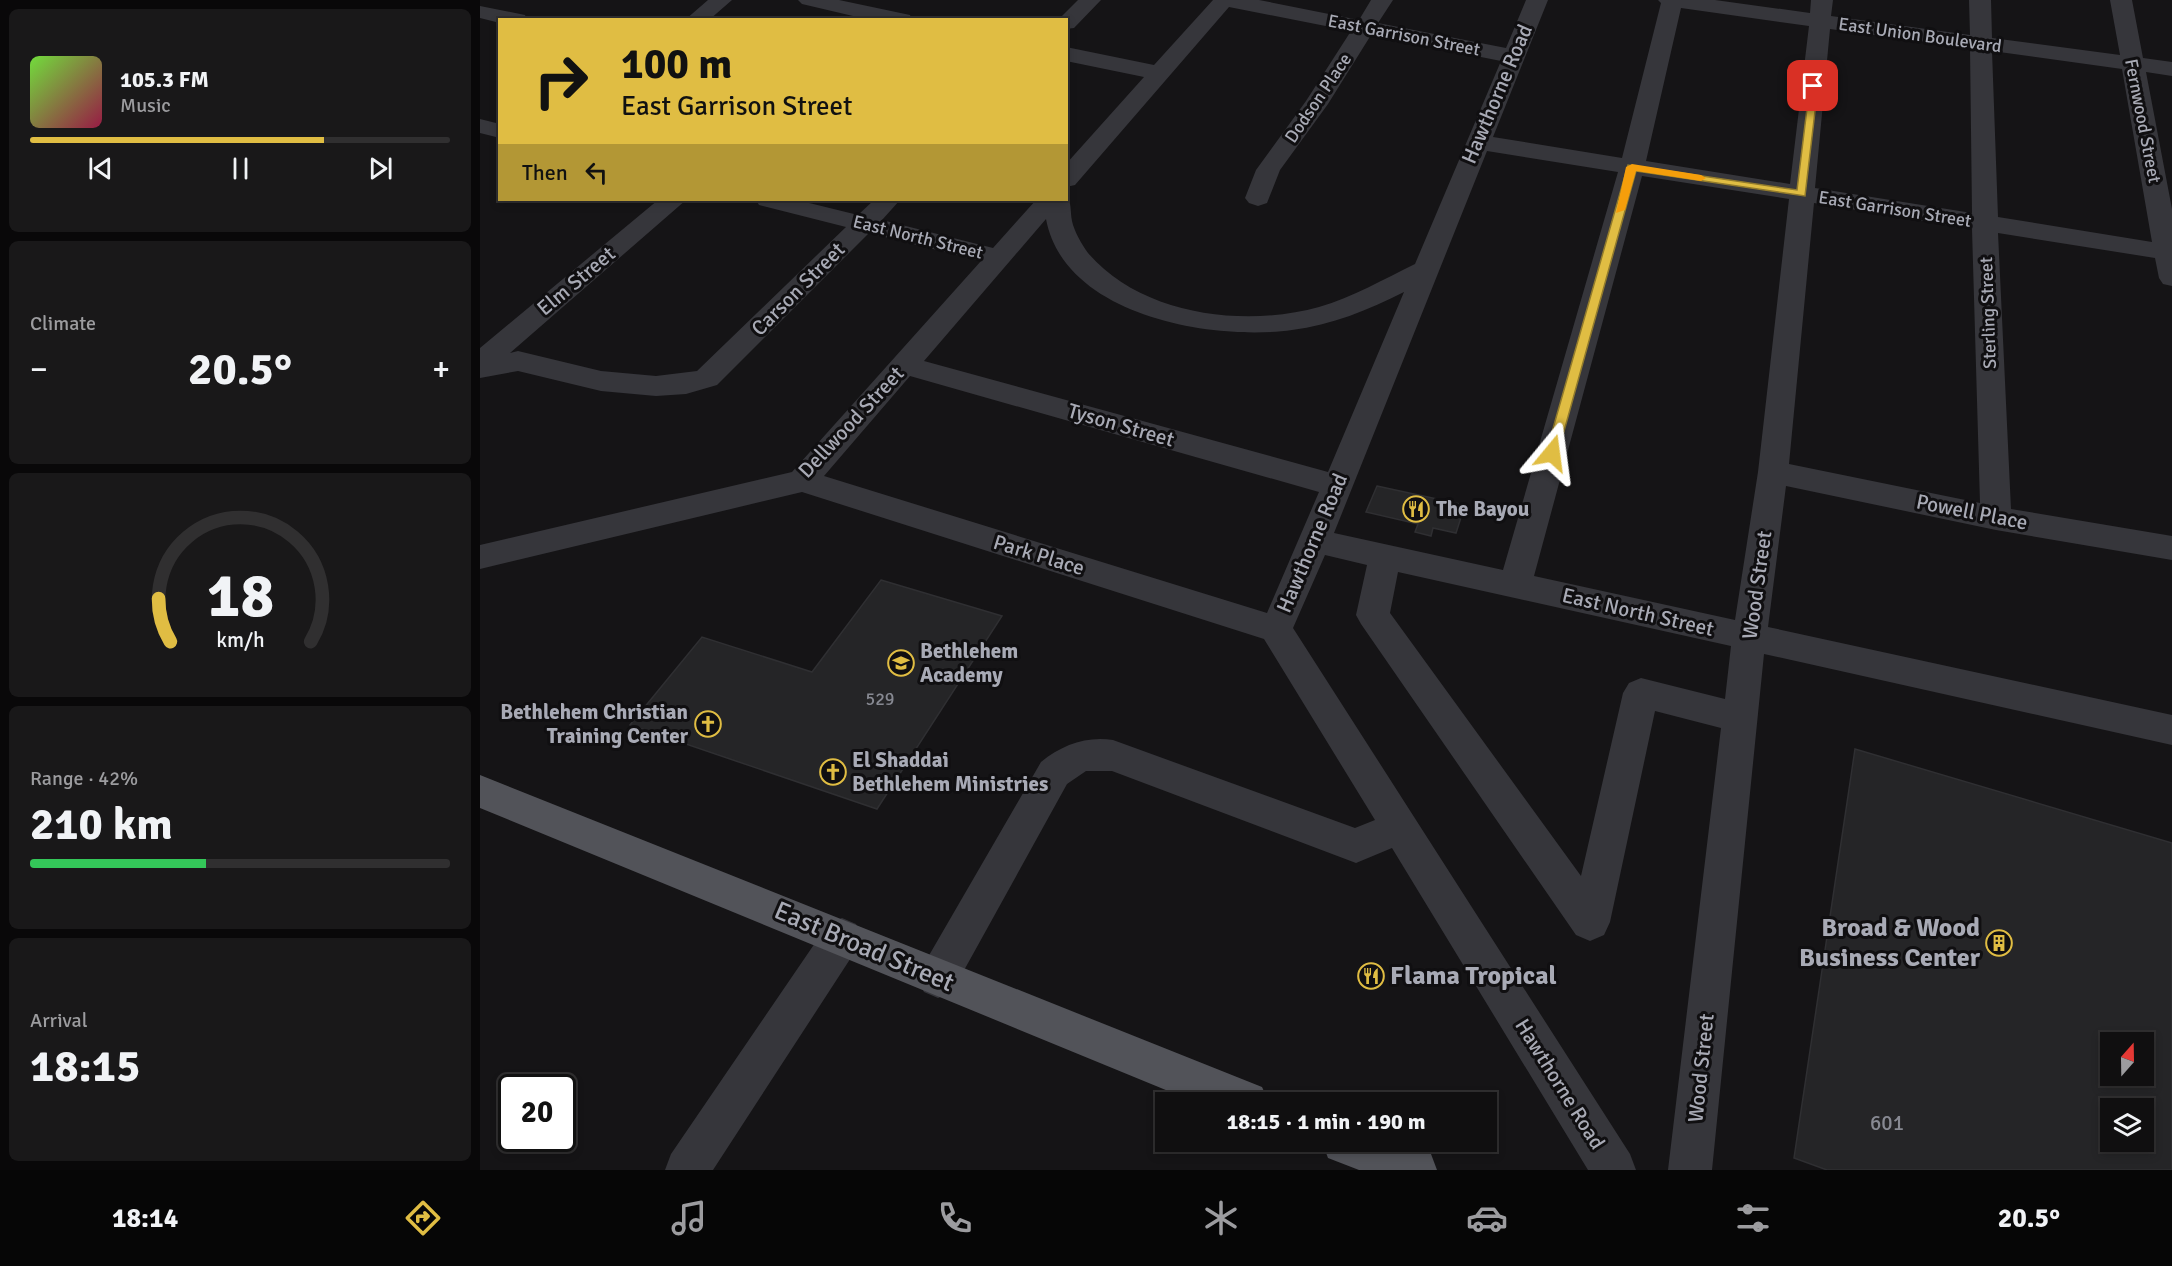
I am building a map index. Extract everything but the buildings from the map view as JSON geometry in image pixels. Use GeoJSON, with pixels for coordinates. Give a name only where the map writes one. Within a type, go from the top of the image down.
{"type":"FeatureCollection","features":[{"type":"Feature","properties":{"kind":"main road","name":"East Broad Street"},"geometry":{"type":"LineString","coordinates":[[480,790],[1222,1092]]}},
{"type":"Feature","properties":{"kind":"main road"},"geometry":{"type":"LineString","coordinates":[[1369,1152],[1415,1170]]}},
{"type":"Feature","properties":{"kind":"street"},"geometry":{"type":"LineString","coordinates":[[698,18],[721,0]]}},
{"type":"Feature","properties":{"kind":"street"},"geometry":{"type":"LineString","coordinates":[[809,0],[891,18],[906,0]]}},
{"type":"Feature","properties":{"kind":"street"},"geometry":{"type":"LineString","coordinates":[[1068,21],[1090,0]]}},
{"type":"Feature","properties":{"kind":"street"},"geometry":{"type":"LineString","coordinates":[[1068,178],[1158,73],[1225,0]]}},
{"type":"Feature","properties":{"kind":"street","name":"East Garrison Street"},"geometry":{"type":"LineString","coordinates":[[1225,0],[1512,56]]}},
{"type":"Feature","properties":{"kind":"street","name":"Dodson Place"},"geometry":{"type":"LineString","coordinates":[[1258,198],[1268,170],[1316,104],[1382,0]]}},
{"type":"Feature","properties":{"kind":"street","name":"Hawthorne Road"},"geometry":{"type":"LineString","coordinates":[[1536,0],[1315,541],[1276,629],[1614,1170]]}},
{"type":"Feature","properties":{"kind":"street"},"geometry":{"type":"LineString","coordinates":[[1515,585],[1632,167],[1671,0]]}},
{"type":"Feature","properties":{"kind":"street","name":"East Union Boulevard"},"geometry":{"type":"LineString","coordinates":[[1671,0],[1821,11],[1982,44],[2172,69]]}},
{"type":"Feature","properties":{"kind":"street","name":"Sterling Street"},"geometry":{"type":"LineString","coordinates":[[1980,0],[1985,223],[1996,518]]}},
{"type":"Feature","properties":{"kind":"street","name":"Fernwood Street"},"geometry":{"type":"LineString","coordinates":[[2121,0],[2170,252],[2172,278]]}},
{"type":"Feature","properties":{"kind":"street","name":"Wood Street"},"geometry":{"type":"LineString","coordinates":[[1690,1170],[1749,638],[1773,472],[1821,11]]}},
{"type":"Feature","properties":{"kind":"street"},"geometry":{"type":"LineString","coordinates":[[480,12],[508,18]]}},
{"type":"Feature","properties":{"kind":"street"},"geometry":{"type":"LineString","coordinates":[[1068,54],[1158,73]]}},
{"type":"Feature","properties":{"kind":"street"},"geometry":{"type":"LineString","coordinates":[[480,126],[498,130]]}},
{"type":"Feature","properties":{"kind":"street","name":"East Garrison Street"},"geometry":{"type":"LineString","coordinates":[[1477,142],[2170,252]]}},
{"type":"Feature","properties":{"kind":"street","name":"Elm Street"},"geometry":{"type":"LineString","coordinates":[[480,363],[672,201]]}},
{"type":"Feature","properties":{"kind":"street","name":"East North Street"},"geometry":{"type":"LineString","coordinates":[[772,201],[998,256]]}},
{"type":"Feature","properties":{"kind":"street","name":"Carson Street"},"geometry":{"type":"LineString","coordinates":[[480,368],[518,361],[601,381],[656,386],[686,384],[707,378],[887,201]]}},
{"type":"Feature","properties":{"kind":"street","name":"Dellwood Street"},"geometry":{"type":"LineString","coordinates":[[480,557],[802,481],[1048,201]]}},
{"type":"Feature","properties":{"kind":"street"},"geometry":{"type":"LineString","coordinates":[[1058,201],[1059,223],[1065,237],[1084,266],[1098,280],[1122,295],[1154,308],[1204,321],[1232,324],[1291,322],[1329,314],[1367,300],[1424,270]]}},
{"type":"Feature","properties":{"kind":"street","name":"Tyson Street"},"geometry":{"type":"LineString","coordinates":[[904,365],[1337,486]]}},
{"type":"Feature","properties":{"kind":"street","name":"Powell Place"},"geometry":{"type":"LineString","coordinates":[[1773,472],[1996,518],[2172,548]]}},
{"type":"Feature","properties":{"kind":"street","name":"Park Place"},"geometry":{"type":"LineString","coordinates":[[802,481],[1276,629]]}},
{"type":"Feature","properties":{"kind":"street","name":"East North Street"},"geometry":{"type":"LineString","coordinates":[[1315,541],[2172,730]]}},
{"type":"Feature","properties":{"kind":"street"},"geometry":{"type":"LineString","coordinates":[[1385,556],[1373,615],[1590,922],[1641,693],[1741,718]]}},
{"type":"Feature","properties":{"kind":"street"},"geometry":{"type":"LineString","coordinates":[[938,978],[1054,773],[1072,758],[1095,753],[1113,756],[1356,846],[1400,828]]}},
{"type":"Feature","properties":{"kind":"street"},"geometry":{"type":"LineString","coordinates":[[687,1170],[842,936]]}},
{"type":"Feature","properties":{"kind":"slow traffic"},"geometry":{"type":"LineString","coordinates":[[1619,210],[1632,167],[1701,178]]}},
{"type":"Feature","properties":{"kind":"place","name":"The Bayou"},"geometry":{"type":"Point","coordinates":[1416,509]}},
{"type":"Feature","properties":{"kind":"place","name":"Bethlehem Academy"},"geometry":{"type":"Point","coordinates":[901,663]}},
{"type":"Feature","properties":{"kind":"place","name":"Bethlehem Christian Training Center"},"geometry":{"type":"Point","coordinates":[708,724]}},
{"type":"Feature","properties":{"kind":"place","name":"El Shaddai Bethlehem Ministries"},"geometry":{"type":"Point","coordinates":[833,772]}},
{"type":"Feature","properties":{"kind":"place","name":"Broad & Wood Business Center"},"geometry":{"type":"Point","coordinates":[1999,943]}},
{"type":"Feature","properties":{"kind":"place","name":"Flama Tropical"},"geometry":{"type":"Point","coordinates":[1371,976]}},
{"type":"Feature","properties":{"kind":"route"},"geometry":{"type":"LineString","coordinates":[[1552,453],[1632,167],[1802,194],[1813,86]]}}]}
